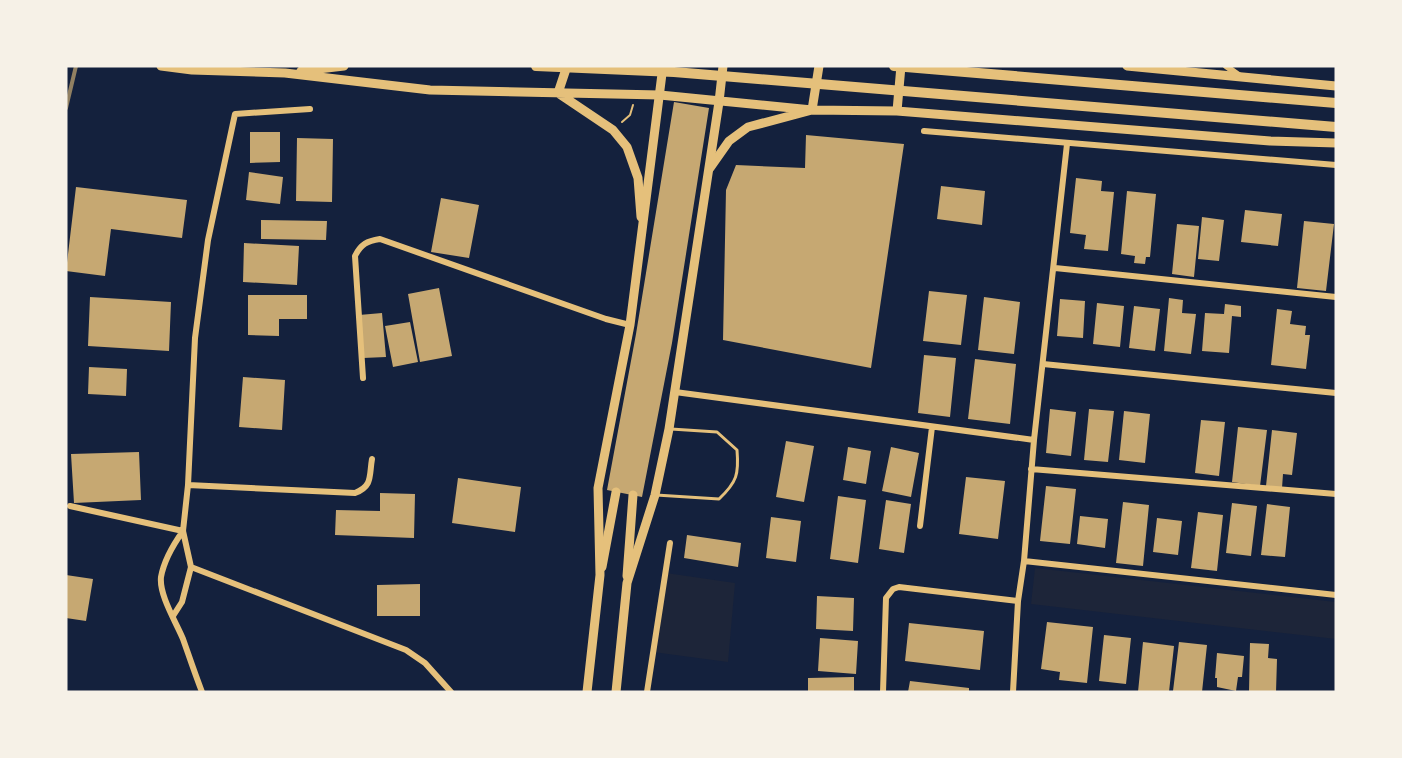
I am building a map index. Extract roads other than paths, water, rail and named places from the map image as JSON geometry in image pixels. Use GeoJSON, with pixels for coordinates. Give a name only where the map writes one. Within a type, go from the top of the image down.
{"type":"FeatureCollection","features":[{"type":"Feature","properties":{"kind":"highway"},"geometry":{"type":"LineString","coordinates":[[536,66],[686,73],[1336,127]]}},
{"type":"Feature","properties":{"kind":"highway"},"geometry":{"type":"LineString","coordinates":[[894,66],[1336,103]]}},
{"type":"Feature","properties":{"kind":"main road"},"geometry":{"type":"LineString","coordinates":[[161,66],[285,73],[430,90],[660,95],[812,110],[897,111],[1270,141],[1336,143]]}},
{"type":"Feature","properties":{"kind":"main road"},"geometry":{"type":"LineString","coordinates":[[285,73],[344,66]]}},
{"type":"Feature","properties":{"kind":"main road"},"geometry":{"type":"LineString","coordinates":[[558,93],[567,66]]}},
{"type":"Feature","properties":{"kind":"main road"},"geometry":{"type":"LineString","coordinates":[[600,575],[598,488],[630,324],[663,66]]}},
{"type":"Feature","properties":{"kind":"main road"},"geometry":{"type":"LineString","coordinates":[[627,583],[655,495],[669,429],[710,168],[723,66]]}},
{"type":"Feature","properties":{"kind":"main road"},"geometry":{"type":"LineString","coordinates":[[812,110],[819,66]]}},
{"type":"Feature","properties":{"kind":"main road"},"geometry":{"type":"LineString","coordinates":[[897,111],[901,66]]}},
{"type":"Feature","properties":{"kind":"main road"},"geometry":{"type":"LineString","coordinates":[[1127,66],[1336,86]]}},
{"type":"Feature","properties":{"kind":"main road"},"geometry":{"type":"LineString","coordinates":[[558,93],[613,130],[627,147],[638,178],[642,222]]}},
{"type":"Feature","properties":{"kind":"main road"},"geometry":{"type":"LineString","coordinates":[[710,168],[729,141],[748,127],[812,110]]}},
{"type":"Feature","properties":{"kind":"main road"},"geometry":{"type":"LineString","coordinates":[[587,692],[600,575],[616,492]]}},
{"type":"Feature","properties":{"kind":"main road"},"geometry":{"type":"LineString","coordinates":[[616,692],[633,495]]}},
{"type":"Feature","properties":{"kind":"street"},"geometry":{"type":"LineString","coordinates":[[1226,66],[1242,77]]}},
{"type":"Feature","properties":{"kind":"street"},"geometry":{"type":"LineString","coordinates":[[173,616],[182,602],[191,567],[183,531],[189,485],[195,338],[208,240],[235,114],[310,109]]}},
{"type":"Feature","properties":{"kind":"street"},"geometry":{"type":"LineString","coordinates":[[924,131],[1336,165]]}},
{"type":"Feature","properties":{"kind":"street"},"geometry":{"type":"LineString","coordinates":[[1012,692],[1031,469],[1067,144]]}},
{"type":"Feature","properties":{"kind":"street"},"geometry":{"type":"LineString","coordinates":[[363,378],[355,256],[359,247],[369,241],[380,239],[606,319],[630,324]]}},
{"type":"Feature","properties":{"kind":"street"},"geometry":{"type":"LineString","coordinates":[[1055,268],[1336,297]]}},
{"type":"Feature","properties":{"kind":"street"},"geometry":{"type":"LineString","coordinates":[[1043,364],[1336,393]]}},
{"type":"Feature","properties":{"kind":"street"},"geometry":{"type":"LineString","coordinates":[[675,392],[1034,440]]}},
{"type":"Feature","properties":{"kind":"street"},"geometry":{"type":"LineString","coordinates":[[920,526],[932,427]]}},
{"type":"Feature","properties":{"kind":"street"},"geometry":{"type":"LineString","coordinates":[[189,485],[356,494],[366,489],[368,485],[372,459]]}},
{"type":"Feature","properties":{"kind":"street"},"geometry":{"type":"LineString","coordinates":[[1031,469],[1336,494]]}},
{"type":"Feature","properties":{"kind":"street"},"geometry":{"type":"LineString","coordinates":[[70,506],[183,531]]}},
{"type":"Feature","properties":{"kind":"street"},"geometry":{"type":"LineString","coordinates":[[183,531],[170,550],[161,579],[162,592],[202,692]]}},
{"type":"Feature","properties":{"kind":"street"},"geometry":{"type":"LineString","coordinates":[[647,692],[670,543]]}},
{"type":"Feature","properties":{"kind":"street"},"geometry":{"type":"LineString","coordinates":[[1024,561],[1336,595]]}},
{"type":"Feature","properties":{"kind":"street"},"geometry":{"type":"LineString","coordinates":[[191,567],[406,650],[425,663],[451,692]]}},
{"type":"Feature","properties":{"kind":"street"},"geometry":{"type":"LineString","coordinates":[[883,692],[886,598],[893,589],[899,587],[1018,601]]}},
{"type":"Feature","properties":{"kind":"lane"},"geometry":{"type":"LineString","coordinates":[[655,495],[719,499],[732,487],[738,471],[737,450],[717,432],[669,429]]}},
{"type":"Feature","properties":{"kind":"railway"},"geometry":{"type":"LineString","coordinates":[[66,108],[76,66]]}}]}
